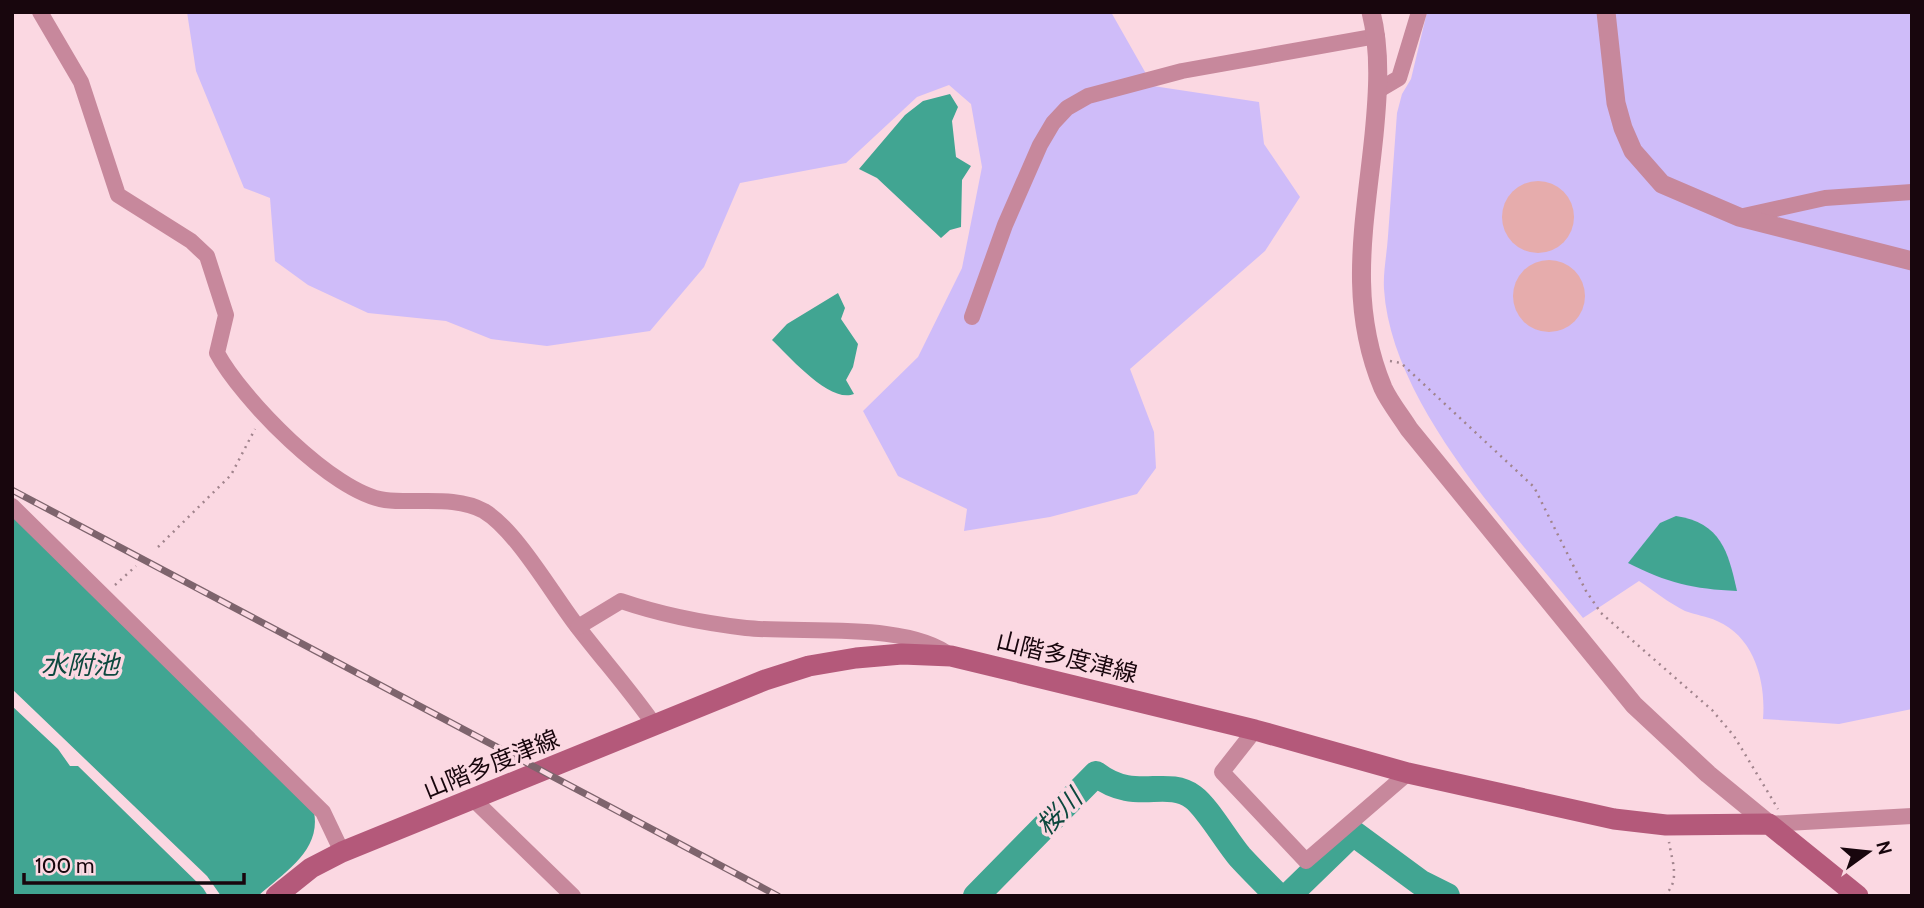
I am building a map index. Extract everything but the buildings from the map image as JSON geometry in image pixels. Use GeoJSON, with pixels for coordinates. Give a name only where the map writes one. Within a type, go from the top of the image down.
{"type":"FeatureCollection","features":[{"type":"Feature","properties":{"kind":"main road","name":"山階多度津線"},"geometry":{"type":"LineString","coordinates":[[276,896],[311,868],[342,852],[765,680],[808,666],[902,654],[951,656],[1255,730],[1408,773],[1615,818],[1666,825],[1778,824]]}},
{"type":"Feature","properties":{"kind":"main road"},"geometry":{"type":"LineString","coordinates":[[1778,824],[1858,896]]}},
{"type":"Feature","properties":{"kind":"street"},"geometry":{"type":"LineString","coordinates":[[40,12],[69,57],[81,82],[118,195],[191,241],[207,256],[226,316],[216,353],[229,376],[261,412],[346,485],[382,500],[453,502],[484,511],[514,540],[578,627],[625,682],[655,726]]}},
{"type":"Feature","properties":{"kind":"street"},"geometry":{"type":"LineString","coordinates":[[1371,12],[1377,36],[1377,91],[1360,267],[1360,309],[1384,391],[1409,429],[1634,705],[1708,774],[1778,824],[1912,816]]}},
{"type":"Feature","properties":{"kind":"street"},"geometry":{"type":"LineString","coordinates":[[1377,91],[1399,78],[1419,12]]}},
{"type":"Feature","properties":{"kind":"street"},"geometry":{"type":"LineString","coordinates":[[1606,12],[1616,103],[1633,151],[1662,184],[1739,217],[1912,261]]}},
{"type":"Feature","properties":{"kind":"street"},"geometry":{"type":"LineString","coordinates":[[972,317],[1004,225],[1040,145],[1053,123],[1067,108],[1088,96],[1182,71],[1377,36]]}},
{"type":"Feature","properties":{"kind":"street"},"geometry":{"type":"LineString","coordinates":[[1739,217],[1825,198],[1912,192]]}},
{"type":"Feature","properties":{"kind":"street"},"geometry":{"type":"LineString","coordinates":[[12,506],[323,813],[342,852]]}},
{"type":"Feature","properties":{"kind":"street"},"geometry":{"type":"LineString","coordinates":[[578,627],[621,601],[662,615],[748,628],[908,636],[940,647],[951,656]]}},
{"type":"Feature","properties":{"kind":"street"},"geometry":{"type":"LineString","coordinates":[[1255,730],[1222,772],[1306,861],[1408,773]]}},
{"type":"Feature","properties":{"kind":"street"},"geometry":{"type":"LineString","coordinates":[[473,799],[572,896]]}},
{"type":"Feature","properties":{"kind":"path"},"geometry":{"type":"LineString","coordinates":[[1373,359],[1401,363],[1534,487],[1586,590],[1601,613],[1712,710],[1734,736],[1778,824]]}},
{"type":"Feature","properties":{"kind":"path"},"geometry":{"type":"LineString","coordinates":[[158,547],[231,475],[249,444],[261,412]]}},
{"type":"Feature","properties":{"kind":"path"},"geometry":{"type":"LineString","coordinates":[[104,596],[136,566]]}},
{"type":"Feature","properties":{"kind":"path"},"geometry":{"type":"LineString","coordinates":[[1664,896],[1673,888],[1675,878],[1666,825]]}},
{"type":"Feature","properties":{"kind":"shaded area"},"geometry":{"type":"Polygon","coordinates":[[[187,12],[1111,12],[1153,86],[1259,102],[1264,144],[1300,197],[1265,251],[1130,369],[1154,432],[1156,468],[1137,494],[1050,517],[964,531],[967,509],[898,476],[863,411],[918,357],[962,268],[982,167],[971,104],[949,85],[917,97],[846,163],[740,183],[704,267],[650,331],[547,346],[491,339],[446,321],[368,313],[308,285],[275,261],[270,198],[244,188],[196,71],[187,12]]]}},
{"type":"Feature","properties":{"kind":"shaded area"},"geometry":{"type":"Polygon","coordinates":[[[1427,12],[1912,12],[1912,709],[1839,724],[1763,719],[1760,676],[1755,662],[1741,638],[1730,628],[1713,619],[1685,611],[1639,581],[1583,618],[1460,464],[1408,377],[1392,333],[1384,289],[1397,113],[1402,94],[1411,79],[1427,12]]]}},
{"type":"Feature","properties":{"kind":"water"},"geometry":{"type":"Polygon","coordinates":[[[950,94],[958,107],[952,121],[956,157],[971,166],[962,180],[961,227],[950,230],[941,238],[877,178],[859,169],[905,115],[923,101],[950,94]]]}},
{"type":"Feature","properties":{"kind":"water"},"geometry":{"type":"Polygon","coordinates":[[[838,293],[845,308],[841,319],[858,344],[853,367],[846,380],[854,394],[844,395],[822,386],[772,340],[787,324],[838,293]]]}},
{"type":"Feature","properties":{"kind":"water","name":"水附池"},"geometry":{"type":"Polygon","coordinates":[[[12,512],[312,804],[315,820],[309,846],[292,867],[258,896],[221,896],[207,876],[12,689],[12,512]]]}},
{"type":"Feature","properties":{"kind":"water"},"geometry":{"type":"Polygon","coordinates":[[[1676,516],[1703,525],[1713,532],[1726,552],[1737,591],[1681,584],[1655,576],[1628,563],[1660,523],[1676,516]]]}},
{"type":"Feature","properties":{"kind":"water"},"geometry":{"type":"Polygon","coordinates":[[[12,706],[58,749],[70,766],[78,766],[203,888],[208,896],[12,896],[12,706]]]}},
{"type":"Feature","properties":{"kind":"waterway","name":"桜川"},"geometry":{"type":"LineString","coordinates":[[976,896],[1096,774],[1110,783],[1124,787],[1172,789],[1193,797],[1240,857],[1278,896]]}},
{"type":"Feature","properties":{"kind":"waterway","name":"桜川"},"geometry":{"type":"LineString","coordinates":[[1288,896],[1353,833],[1421,883],[1447,896]]}},
{"type":"Feature","properties":{"kind":"railway"},"geometry":{"type":"LineString","coordinates":[[12,490],[778,896]]}}]}
